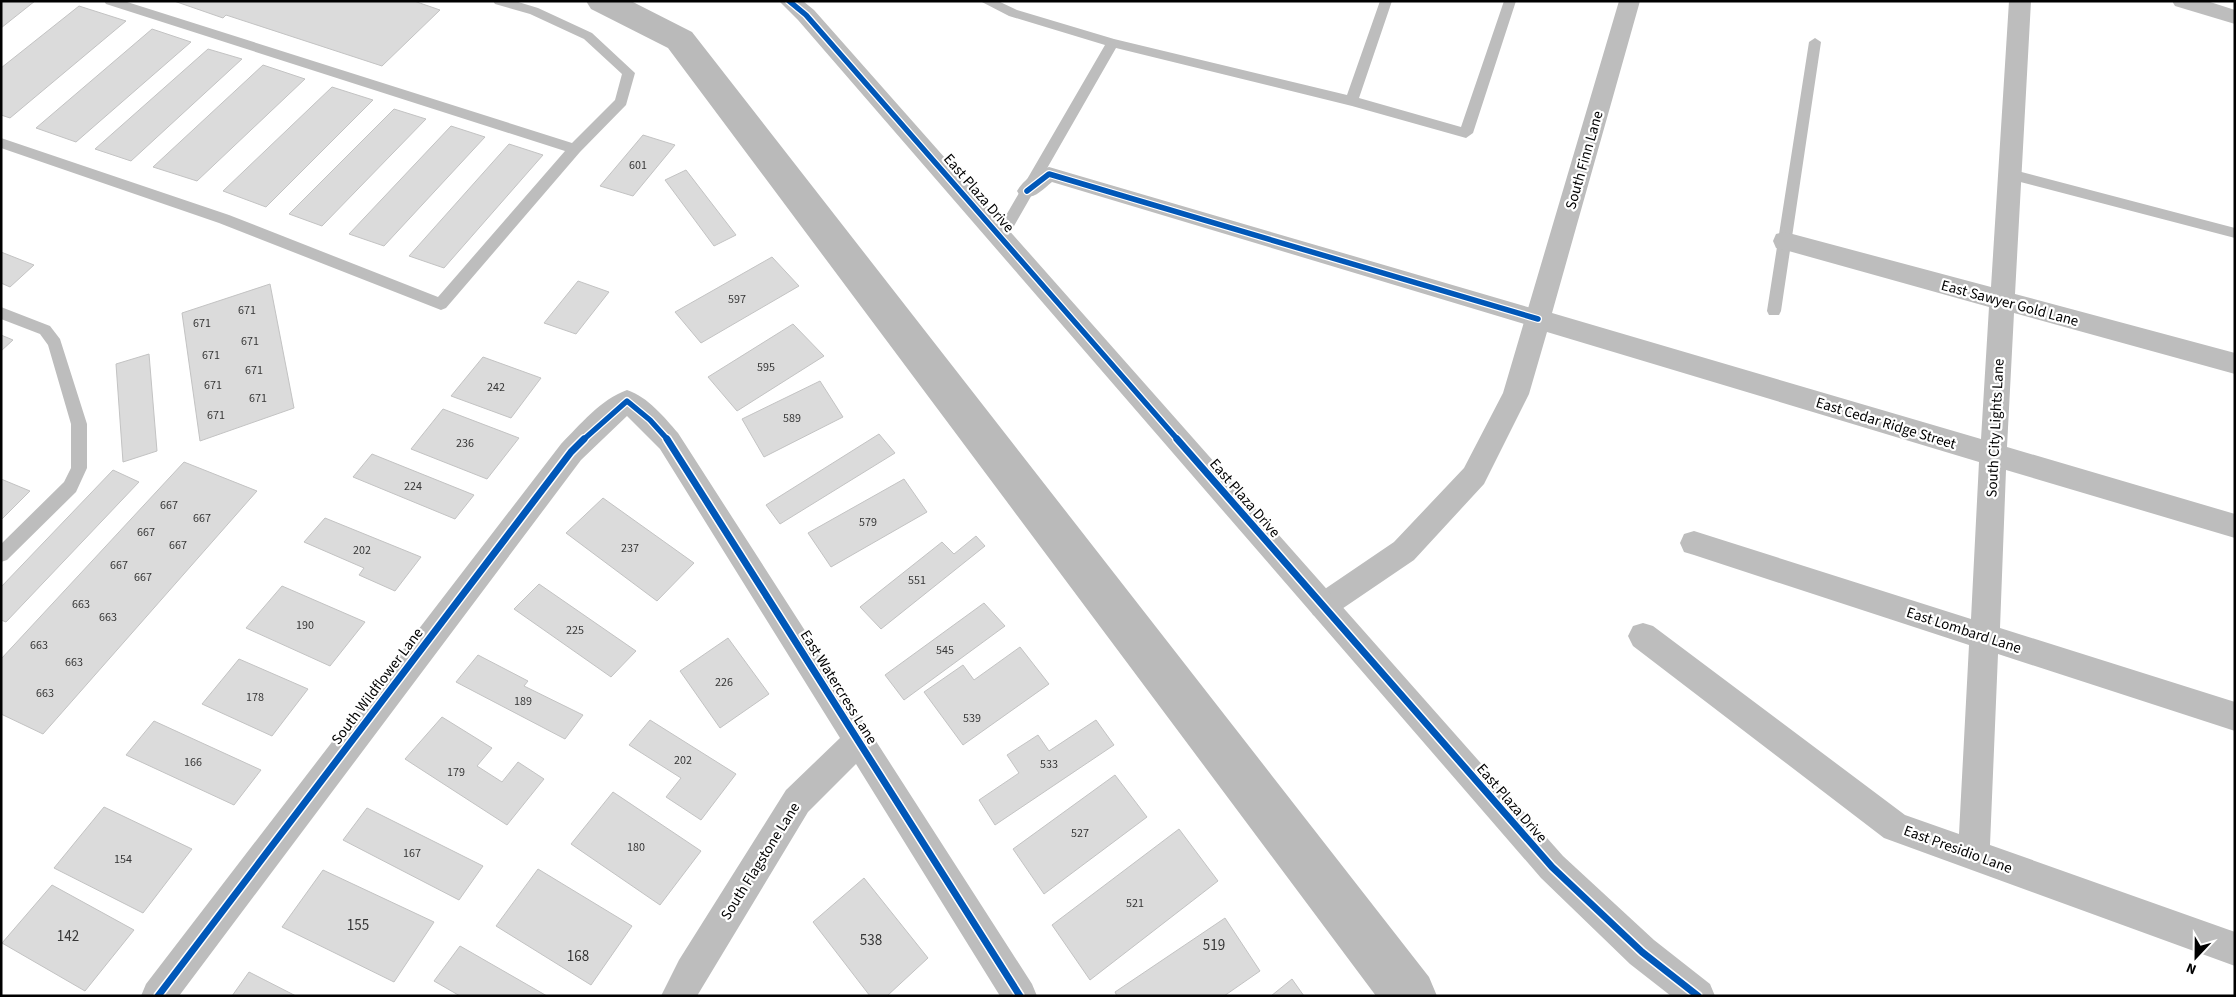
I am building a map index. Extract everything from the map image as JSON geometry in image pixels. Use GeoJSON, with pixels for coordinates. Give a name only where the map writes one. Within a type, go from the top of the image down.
{"type":"FeatureCollection","features":[{"type":"Feature","properties":{"kind":"street","name":"East Plaza Drive"},"geometry":{"type":"LineString","coordinates":[[789,1],[806,15],[1001,236],[1552,867],[1642,952],[1698,996]]}},
{"type":"Feature","properties":{"kind":"street","name":"South Finn Lane"},"geometry":{"type":"LineString","coordinates":[[1323,606],[1404,551],[1474,476],[1516,394],[1630,1]]}},
{"type":"Feature","properties":{"kind":"street","name":"South City Lights Lane"},"geometry":{"type":"LineString","coordinates":[[1974,855],[2002,301],[2020,1]]}},
{"type":"Feature","properties":{"kind":"street"},"geometry":{"type":"LineString","coordinates":[[2182,1],[2235,17]]}},
{"type":"Feature","properties":{"kind":"street"},"geometry":{"type":"LineString","coordinates":[[1027,191],[1049,174],[1538,320]]}},
{"type":"Feature","properties":{"kind":"street","name":"East Sawyer Gold Lane"},"geometry":{"type":"LineString","coordinates":[[1785,241],[2235,364]]}},
{"type":"Feature","properties":{"kind":"street","name":"East Cedar Ridge Street"},"geometry":{"type":"LineString","coordinates":[[1538,320],[2235,526]]}},
{"type":"Feature","properties":{"kind":"street","name":"East Watercress Lane"},"geometry":{"type":"LineString","coordinates":[[627,401],[650,420],[669,440],[1020,996]]}},
{"type":"Feature","properties":{"kind":"street","name":"South Wildflower Lane"},"geometry":{"type":"LineString","coordinates":[[158,996],[571,452],[600,423],[627,401]]}},
{"type":"Feature","properties":{"kind":"street","name":"East Lombard Lane"},"geometry":{"type":"LineString","coordinates":[[1694,543],[2235,717]]}},
{"type":"Feature","properties":{"kind":"street","name":"East Presidio Lane"},"geometry":{"type":"LineString","coordinates":[[1643,636],[1895,827],[2235,949]]}},
{"type":"Feature","properties":{"kind":"street","name":"South Flagstone Lane"},"geometry":{"type":"LineString","coordinates":[[678,996],[797,801],[858,740]]}},
{"type":"Feature","properties":{"kind":"lane"},"geometry":{"type":"LineString","coordinates":[[110,1],[575,149]]}},
{"type":"Feature","properties":{"kind":"lane"},"geometry":{"type":"LineString","coordinates":[[1,143],[224,219],[441,304],[575,149],[621,102],[629,73],[588,36],[534,11],[499,1]]}},
{"type":"Feature","properties":{"kind":"lane"},"geometry":{"type":"LineString","coordinates":[[986,1],[1015,7],[1113,43],[1352,101],[1466,133],[1510,1]]}},
{"type":"Feature","properties":{"kind":"lane"},"geometry":{"type":"LineString","coordinates":[[1352,101],[1386,1]]}},
{"type":"Feature","properties":{"kind":"lane"},"geometry":{"type":"LineString","coordinates":[[1774,311],[1815,42]]}},
{"type":"Feature","properties":{"kind":"lane"},"geometry":{"type":"LineString","coordinates":[[1001,236],[1113,43]]}},
{"type":"Feature","properties":{"kind":"lane"},"geometry":{"type":"LineString","coordinates":[[2010,174],[2235,234]]}},
{"type":"Feature","properties":{"kind":"lane"},"geometry":{"type":"LineString","coordinates":[[1,312],[44,330],[55,343],[79,424],[79,468],[70,487],[1,555]]}},
{"type":"Feature","properties":{"kind":"building"},"geometry":{"type":"Polygon","coordinates":[[[1,1],[35,1],[1,28],[1,1]]]}},
{"type":"Feature","properties":{"kind":"building"},"geometry":{"type":"Polygon","coordinates":[[[174,1],[414,1],[440,10],[382,66],[226,15],[223,18],[174,1]]]}},
{"type":"Feature","properties":{"kind":"building"},"geometry":{"type":"Polygon","coordinates":[[[79,6],[126,21],[10,118],[1,115],[1,68],[79,6]]]}},
{"type":"Feature","properties":{"kind":"building"},"geometry":{"type":"Polygon","coordinates":[[[152,29],[191,42],[76,142],[36,128],[152,29]]]}},
{"type":"Feature","properties":{"kind":"building"},"geometry":{"type":"Polygon","coordinates":[[[208,49],[242,59],[131,161],[95,149],[208,49]]]}},
{"type":"Feature","properties":{"kind":"building"},"geometry":{"type":"Polygon","coordinates":[[[263,65],[305,79],[197,181],[153,167],[263,65]]]}},
{"type":"Feature","properties":{"kind":"building"},"geometry":{"type":"Polygon","coordinates":[[[332,87],[373,100],[266,207],[223,191],[332,87]]]}},
{"type":"Feature","properties":{"kind":"building"},"geometry":{"type":"Polygon","coordinates":[[[394,109],[426,119],[322,226],[289,214],[394,109]]]}},
{"type":"Feature","properties":{"kind":"building"},"geometry":{"type":"Polygon","coordinates":[[[451,126],[485,137],[384,246],[349,234],[451,126]]]}},
{"type":"Feature","properties":{"kind":"building"},"geometry":{"type":"Polygon","coordinates":[[[643,135],[675,145],[633,196],[600,186],[643,135]]]}},
{"type":"Feature","properties":{"kind":"building"},"geometry":{"type":"Polygon","coordinates":[[[509,144],[543,155],[444,268],[409,256],[509,144]]]}},
{"type":"Feature","properties":{"kind":"building"},"geometry":{"type":"Polygon","coordinates":[[[686,170],[736,235],[714,246],[665,180],[686,170]]]}},
{"type":"Feature","properties":{"kind":"building"},"geometry":{"type":"Polygon","coordinates":[[[1,252],[34,265],[10,287],[1,283],[1,252]]]}},
{"type":"Feature","properties":{"kind":"building"},"geometry":{"type":"Polygon","coordinates":[[[772,257],[799,286],[701,343],[675,312],[772,257]]]}},
{"type":"Feature","properties":{"kind":"building"},"geometry":{"type":"Polygon","coordinates":[[[578,281],[609,292],[576,334],[544,323],[578,281]]]}},
{"type":"Feature","properties":{"kind":"building"},"geometry":{"type":"Polygon","coordinates":[[[270,284],[294,408],[200,441],[182,313],[270,284]]]}},
{"type":"Feature","properties":{"kind":"building"},"geometry":{"type":"Polygon","coordinates":[[[793,324],[824,356],[737,411],[708,377],[793,324]]]}},
{"type":"Feature","properties":{"kind":"building"},"geometry":{"type":"Polygon","coordinates":[[[1,335],[13,340],[1,351],[1,335]]]}},
{"type":"Feature","properties":{"kind":"building"},"geometry":{"type":"Polygon","coordinates":[[[149,354],[157,451],[123,462],[116,364],[149,354]]]}},
{"type":"Feature","properties":{"kind":"building"},"geometry":{"type":"Polygon","coordinates":[[[483,357],[541,378],[511,418],[451,396],[483,357]]]}},
{"type":"Feature","properties":{"kind":"building"},"geometry":{"type":"Polygon","coordinates":[[[820,381],[843,417],[764,457],[742,419],[820,381]]]}},
{"type":"Feature","properties":{"kind":"building"},"geometry":{"type":"Polygon","coordinates":[[[443,409],[519,438],[487,479],[411,449],[443,409]]]}},
{"type":"Feature","properties":{"kind":"building"},"geometry":{"type":"Polygon","coordinates":[[[879,434],[895,453],[780,524],[766,505],[879,434]]]}},
{"type":"Feature","properties":{"kind":"building"},"geometry":{"type":"Polygon","coordinates":[[[372,454],[474,495],[455,519],[353,477],[372,454]]]}},
{"type":"Feature","properties":{"kind":"building"},"geometry":{"type":"Polygon","coordinates":[[[184,462],[257,491],[43,734],[1,714],[1,659],[184,462]]]}},
{"type":"Feature","properties":{"kind":"building"},"geometry":{"type":"Polygon","coordinates":[[[113,470],[139,482],[6,622],[1,620],[1,587],[113,470]]]}},
{"type":"Feature","properties":{"kind":"building"},"geometry":{"type":"Polygon","coordinates":[[[1,479],[30,491],[1,520],[1,479]]]}},
{"type":"Feature","properties":{"kind":"building"},"geometry":{"type":"Polygon","coordinates":[[[904,479],[927,512],[831,567],[808,533],[904,479]]]}},
{"type":"Feature","properties":{"kind":"building"},"geometry":{"type":"Polygon","coordinates":[[[603,498],[694,563],[657,601],[566,533],[603,498]]]}},
{"type":"Feature","properties":{"kind":"building"},"geometry":{"type":"Polygon","coordinates":[[[325,518],[421,557],[395,591],[359,575],[364,568],[304,542],[325,518]]]}},
{"type":"Feature","properties":{"kind":"building"},"geometry":{"type":"Polygon","coordinates":[[[976,536],[985,546],[881,629],[860,607],[942,542],[954,554],[976,536]]]}},
{"type":"Feature","properties":{"kind":"building"},"geometry":{"type":"Polygon","coordinates":[[[539,584],[636,651],[611,677],[514,609],[539,584]]]}},
{"type":"Feature","properties":{"kind":"building"},"geometry":{"type":"Polygon","coordinates":[[[282,586],[365,622],[330,666],[246,628],[282,586]]]}},
{"type":"Feature","properties":{"kind":"building"},"geometry":{"type":"Polygon","coordinates":[[[984,603],[1005,626],[904,700],[885,675],[984,603]]]}},
{"type":"Feature","properties":{"kind":"building"},"geometry":{"type":"Polygon","coordinates":[[[728,638],[769,694],[720,728],[680,671],[728,638]]]}},
{"type":"Feature","properties":{"kind":"building"},"geometry":{"type":"Polygon","coordinates":[[[1020,647],[1049,684],[963,745],[924,692],[963,665],[974,680],[1020,647]]]}},
{"type":"Feature","properties":{"kind":"building"},"geometry":{"type":"Polygon","coordinates":[[[478,655],[528,681],[524,686],[583,715],[565,739],[456,682],[478,655]]]}},
{"type":"Feature","properties":{"kind":"building"},"geometry":{"type":"Polygon","coordinates":[[[239,659],[308,689],[272,736],[202,704],[239,659]]]}},
{"type":"Feature","properties":{"kind":"building"},"geometry":{"type":"Polygon","coordinates":[[[442,717],[492,748],[477,766],[502,782],[518,762],[544,779],[507,825],[405,759],[442,717]]]}},
{"type":"Feature","properties":{"kind":"building"},"geometry":{"type":"Polygon","coordinates":[[[650,720],[736,774],[701,820],[666,797],[681,778],[629,745],[650,720]]]}},
{"type":"Feature","properties":{"kind":"building"},"geometry":{"type":"Polygon","coordinates":[[[1096,720],[1114,745],[995,825],[979,800],[1019,773],[1007,755],[1038,735],[1049,751],[1096,720]]]}},
{"type":"Feature","properties":{"kind":"building"},"geometry":{"type":"Polygon","coordinates":[[[154,721],[261,770],[234,805],[126,755],[154,721]]]}},
{"type":"Feature","properties":{"kind":"building"},"geometry":{"type":"Polygon","coordinates":[[[1115,775],[1147,817],[1044,894],[1013,849],[1115,775]]]}},
{"type":"Feature","properties":{"kind":"building"},"geometry":{"type":"Polygon","coordinates":[[[613,792],[701,851],[660,905],[571,844],[613,792]]]}},
{"type":"Feature","properties":{"kind":"building"},"geometry":{"type":"Polygon","coordinates":[[[104,807],[192,849],[143,913],[54,868],[104,807]]]}},
{"type":"Feature","properties":{"kind":"building"},"geometry":{"type":"Polygon","coordinates":[[[367,808],[483,866],[459,900],[343,840],[367,808]]]}},
{"type":"Feature","properties":{"kind":"building"},"geometry":{"type":"Polygon","coordinates":[[[1179,829],[1218,881],[1090,980],[1052,925],[1179,829]]]}},
{"type":"Feature","properties":{"kind":"building"},"geometry":{"type":"Polygon","coordinates":[[[538,869],[632,926],[591,985],[496,926],[538,869]]]}},
{"type":"Feature","properties":{"kind":"building"},"geometry":{"type":"Polygon","coordinates":[[[323,870],[434,922],[394,982],[282,927],[323,870]]]}},
{"type":"Feature","properties":{"kind":"building"},"geometry":{"type":"Polygon","coordinates":[[[864,878],[928,958],[887,996],[870,996],[813,922],[864,878]]]}},
{"type":"Feature","properties":{"kind":"building"},"geometry":{"type":"Polygon","coordinates":[[[52,885],[134,930],[85,991],[2,943],[52,885]]]}},
{"type":"Feature","properties":{"kind":"building"},"geometry":{"type":"Polygon","coordinates":[[[1225,918],[1260,971],[1224,996],[1117,996],[1115,992],[1225,918]]]}},
{"type":"Feature","properties":{"kind":"building"},"geometry":{"type":"Polygon","coordinates":[[[460,946],[547,996],[460,996],[434,981],[460,946]]]}},
{"type":"Feature","properties":{"kind":"building"},"geometry":{"type":"Polygon","coordinates":[[[249,972],[296,996],[232,996],[249,972]]]}},
{"type":"Feature","properties":{"kind":"building"},"geometry":{"type":"Polygon","coordinates":[[[1292,979],[1304,996],[1271,996],[1292,979]]]}},
{"type":"Feature","properties":{"kind":"waterway"},"geometry":{"type":"LineString","coordinates":[[603,1],[680,40],[1410,996]]}},
{"type":"Feature","properties":{"kind":"cycle path"},"geometry":{"type":"LineString","coordinates":[[789,1],[806,15],[1552,867],[1642,952],[1698,996]]}},
{"type":"Feature","properties":{"kind":"cycle path"},"geometry":{"type":"LineString","coordinates":[[1027,191],[1049,174],[1538,319]]}},
{"type":"Feature","properties":{"kind":"cycle path"},"geometry":{"type":"LineString","coordinates":[[158,996],[571,452],[600,423],[627,401],[650,420],[669,441],[1020,996]]}}]}
